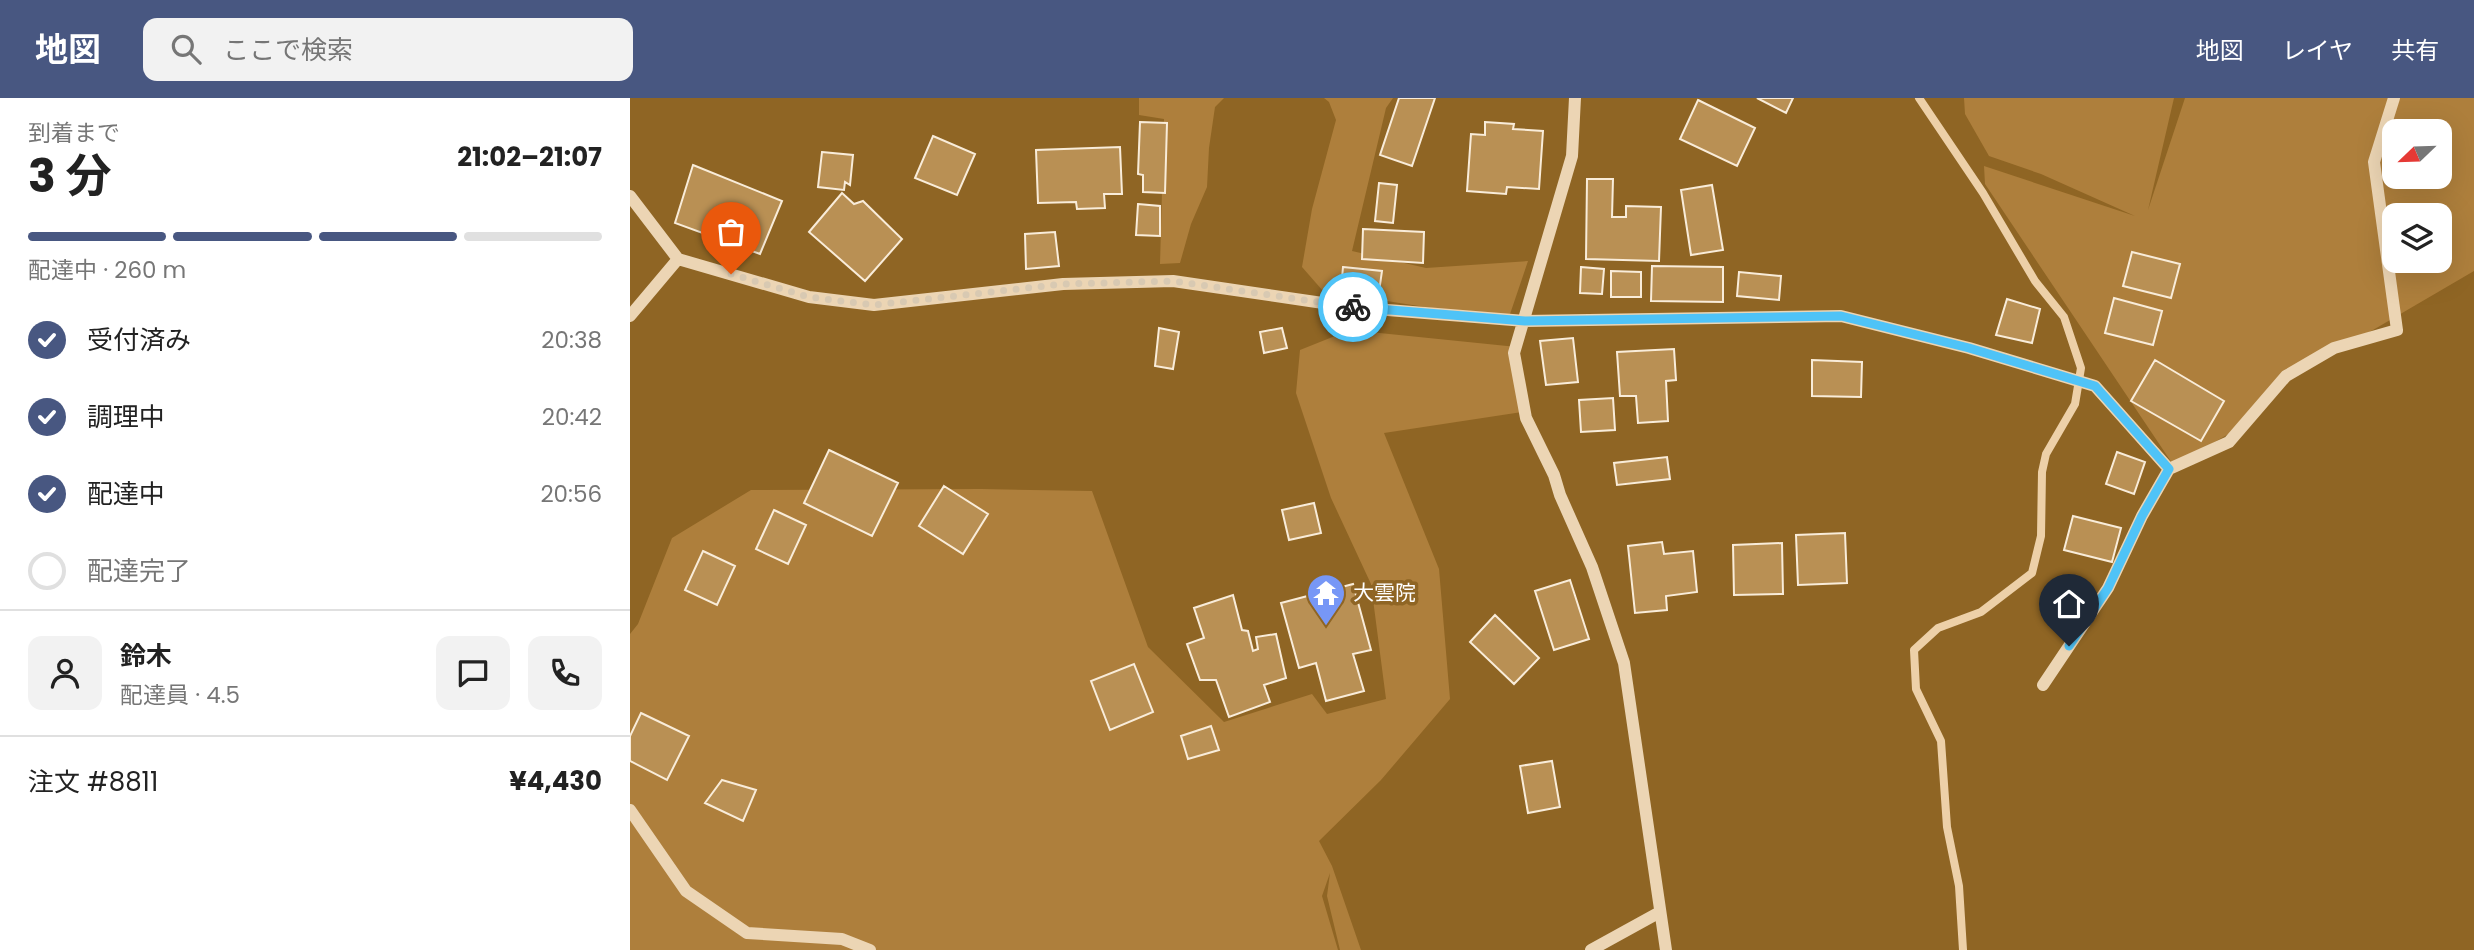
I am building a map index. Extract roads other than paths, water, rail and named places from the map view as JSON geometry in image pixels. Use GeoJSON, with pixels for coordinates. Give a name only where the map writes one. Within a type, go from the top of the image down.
{"type":"FeatureCollection","features":[{"type":"Feature","properties":{"kind":"street"},"geometry":{"type":"LineString","coordinates":[[1575,98],[1572,156],[1514,353],[1526,418],[1554,475],[1592,567],[1624,663],[1665,950]]}},
{"type":"Feature","properties":{"kind":"street"},"geometry":{"type":"LineString","coordinates":[[2042,685],[2108,588],[2142,516],[2169,469],[2229,442],[2286,376],[2334,348],[2397,330],[2374,162],[2394,98]]}},
{"type":"Feature","properties":{"kind":"street"},"geometry":{"type":"LineString","coordinates":[[630,196],[678,259],[809,297],[874,305],[1063,284],[1173,281],[1350,307],[1525,321],[1841,316],[1969,348],[2095,386],[2169,469]]}},
{"type":"Feature","properties":{"kind":"street"},"geometry":{"type":"LineString","coordinates":[[630,316],[678,259]]}},
{"type":"Feature","properties":{"kind":"street"},"geometry":{"type":"LineString","coordinates":[[630,810],[686,891],[747,933],[842,939],[870,950]]}},
{"type":"Feature","properties":{"kind":"street"},"geometry":{"type":"LineString","coordinates":[[1591,950],[1660,912]]}},
{"type":"Feature","properties":{"kind":"waterway"},"geometry":{"type":"LineString","coordinates":[[1919,98],[1983,193],[2035,281],[2064,317],[2081,368],[2075,404],[2046,454],[2042,472],[2041,536],[2032,573],[1981,612],[1938,628],[1914,650],[1916,689],[1941,741],[1947,827],[1959,886],[1963,950]]}},
{"type":"Feature","properties":{"kind":"place","name":"大雲院"},"geometry":{"type":"Point","coordinates":[1326,627]}}]}
